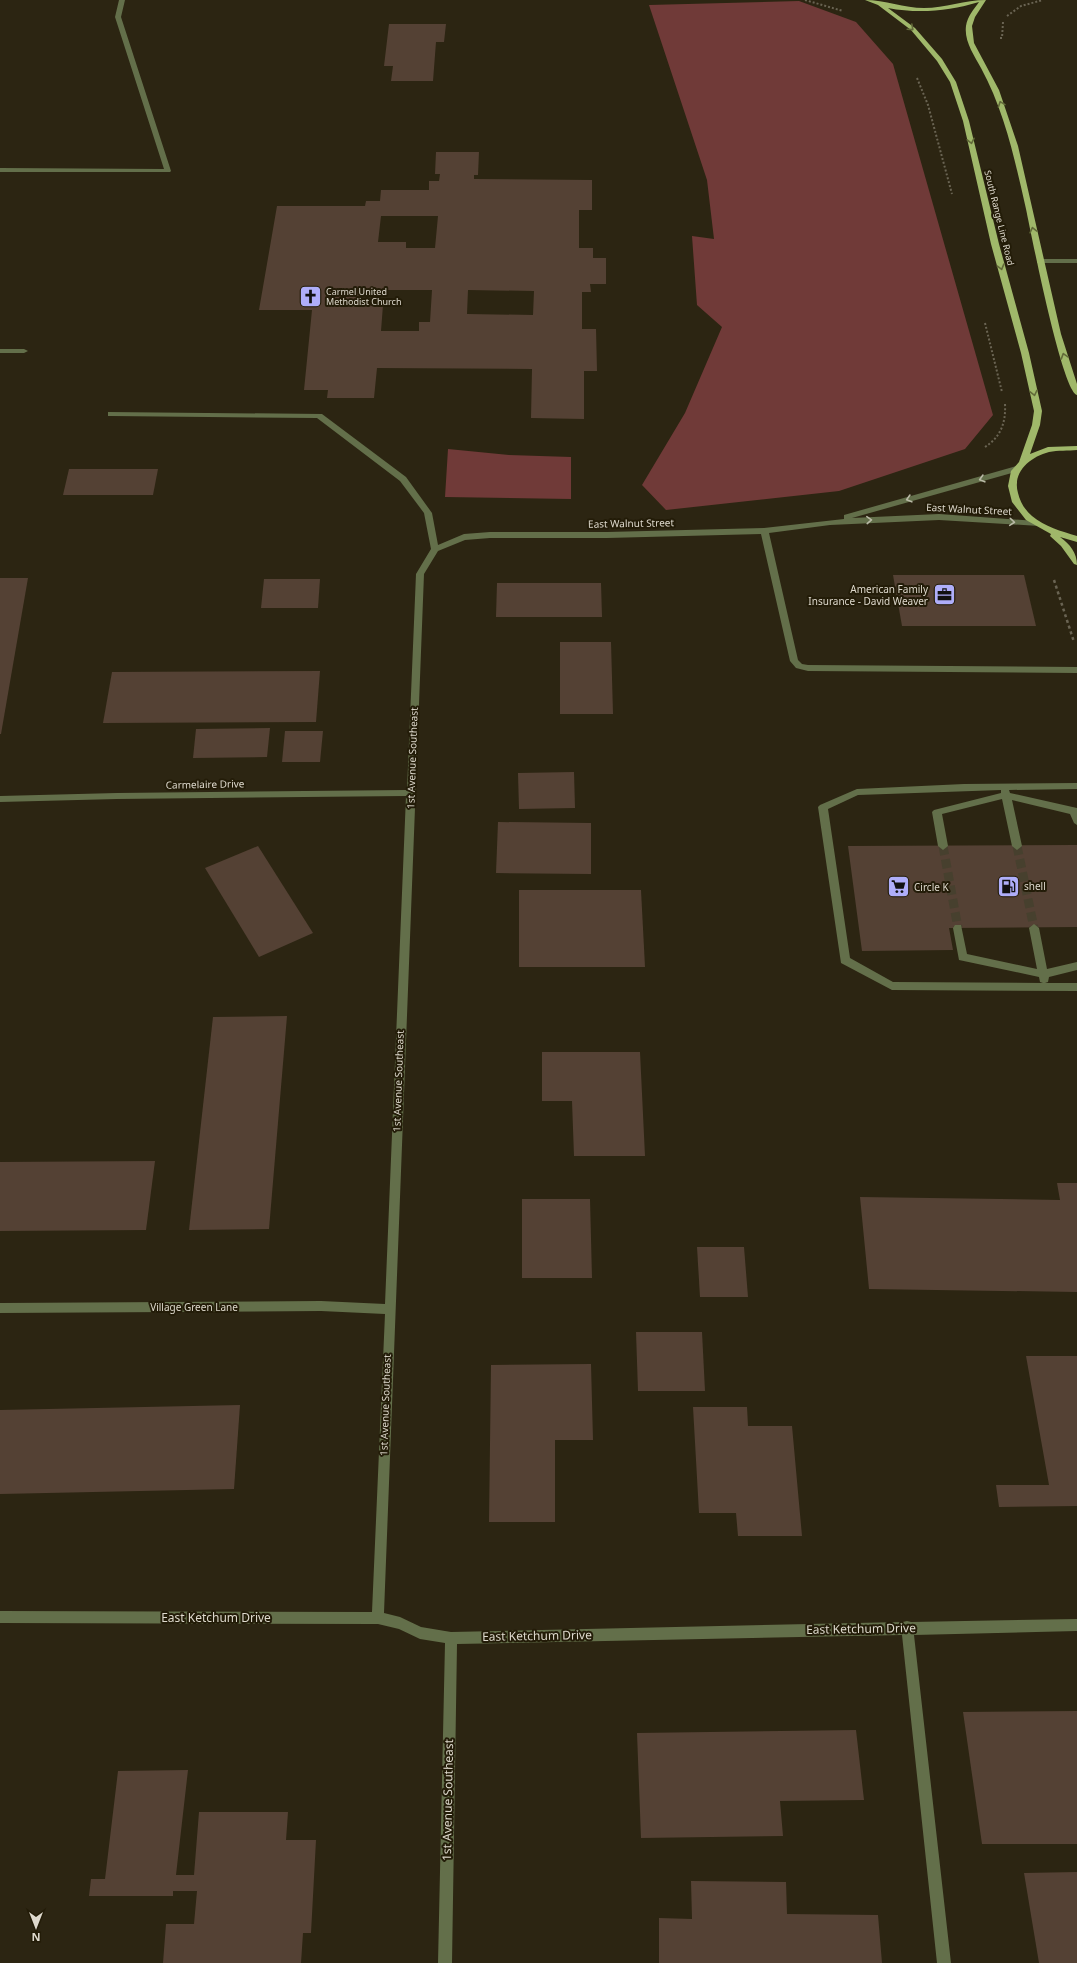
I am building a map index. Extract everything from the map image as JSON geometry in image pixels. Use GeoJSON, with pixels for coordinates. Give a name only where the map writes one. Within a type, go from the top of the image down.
{"type":"FeatureCollection","features":[{"type":"Feature","properties":{"kind":"main road"},"geometry":{"type":"LineString","coordinates":[[868,0],[905,9],[933,10],[959,6],[978,0]]}},
{"type":"Feature","properties":{"kind":"main road"},"geometry":{"type":"LineString","coordinates":[[983,0],[972,17],[969,26],[970,43],[996,90],[1015,146],[1057,334],[1068,372],[1077,393]]}},
{"type":"Feature","properties":{"kind":"main road","name":"South Range Line Road"},"geometry":{"type":"LineString","coordinates":[[880,4],[913,29],[940,60],[951,78],[966,121],[994,244],[1025,353],[1038,411],[1034,429],[1023,462]]}},
{"type":"Feature","properties":{"kind":"main road"},"geometry":{"type":"LineString","coordinates":[[1077,448],[1045,451],[1023,462],[1016,469],[1010,487],[1012,497],[1017,506],[1036,524],[1048,531],[1064,544],[1077,562]]}},
{"type":"Feature","properties":{"kind":"main road"},"geometry":{"type":"LineString","coordinates":[[1048,531],[1077,539]]}},
{"type":"Feature","properties":{"kind":"street"},"geometry":{"type":"LineString","coordinates":[[0,170],[168,171],[118,17],[122,0]]}},
{"type":"Feature","properties":{"kind":"street"},"geometry":{"type":"LineString","coordinates":[[1040,261],[1077,261]]}},
{"type":"Feature","properties":{"kind":"street"},"geometry":{"type":"LineString","coordinates":[[0,351],[24,351]]}},
{"type":"Feature","properties":{"kind":"street"},"geometry":{"type":"LineString","coordinates":[[111,414],[319,416],[403,479],[428,513],[435,549]]}},
{"type":"Feature","properties":{"kind":"street","name":"East Walnut Street"},"geometry":{"type":"LineString","coordinates":[[830,522],[1016,469]]}},
{"type":"Feature","properties":{"kind":"street","name":"East Walnut Street"},"geometry":{"type":"LineString","coordinates":[[435,549],[464,537],[490,535],[607,535],[764,531],[830,522],[939,517],[1036,524]]}},
{"type":"Feature","properties":{"kind":"street"},"geometry":{"type":"LineString","coordinates":[[764,531],[794,662],[799,666],[808,668],[1077,670]]}},
{"type":"Feature","properties":{"kind":"street","name":"1st Avenue Southeast"},"geometry":{"type":"LineString","coordinates":[[378,1618],[389,1309],[420,574],[435,549]]}},
{"type":"Feature","properties":{"kind":"street"},"geometry":{"type":"LineString","coordinates":[[1077,786],[1005,791],[857,792],[823,807],[845,960],[892,986],[1077,987]]}},
{"type":"Feature","properties":{"kind":"street"},"geometry":{"type":"LineString","coordinates":[[1005,791],[1017,846]]}},
{"type":"Feature","properties":{"kind":"street"},"geometry":{"type":"LineString","coordinates":[[943,846],[937,812],[1005,791],[1074,811],[1077,821]]}},
{"type":"Feature","properties":{"kind":"street","name":"Carmelaire Drive"},"geometry":{"type":"LineString","coordinates":[[0,799],[117,796],[410,793]]}},
{"type":"Feature","properties":{"kind":"street"},"geometry":{"type":"LineString","coordinates":[[958,928],[963,957],[1044,974],[1077,966]]}},
{"type":"Feature","properties":{"kind":"street"},"geometry":{"type":"LineString","coordinates":[[1034,928],[1046,987]]}},
{"type":"Feature","properties":{"kind":"street","name":"Village Green Lane"},"geometry":{"type":"LineString","coordinates":[[0,1308],[321,1306],[389,1309]]}},
{"type":"Feature","properties":{"kind":"street","name":"East Ketchum Drive"},"geometry":{"type":"LineString","coordinates":[[0,1617],[378,1618],[400,1623],[420,1633],[451,1638],[1077,1625]]}},
{"type":"Feature","properties":{"kind":"street"},"geometry":{"type":"LineString","coordinates":[[907,1628],[944,1963]]}},
{"type":"Feature","properties":{"kind":"street","name":"1st Avenue Southeast"},"geometry":{"type":"LineString","coordinates":[[445,1963],[451,1638]]}},
{"type":"Feature","properties":{"kind":"path"},"geometry":{"type":"LineString","coordinates":[[1002,38],[1002,25],[1009,14],[1021,6],[1043,0]]}},
{"type":"Feature","properties":{"kind":"path"},"geometry":{"type":"LineString","coordinates":[[913,73],[928,105],[952,195]]}},
{"type":"Feature","properties":{"kind":"path"},"geometry":{"type":"LineString","coordinates":[[984,448],[998,437],[1005,422],[1006,406],[985,323]]}},
{"type":"Feature","properties":{"kind":"path"},"geometry":{"type":"LineString","coordinates":[[1052,574],[1075,646]]}},
{"type":"Feature","properties":{"kind":"shaded area"},"geometry":{"type":"Polygon","coordinates":[[[799,1],[856,22],[893,64],[993,415],[965,449],[839,491],[666,510],[642,485],[685,413],[722,327],[697,305],[692,236],[714,239],[707,180],[649,5],[799,1]]]}},
{"type":"Feature","properties":{"kind":"shaded area"},"geometry":{"type":"Polygon","coordinates":[[[448,449],[509,455],[571,457],[571,499],[445,497],[448,449]]]}},
{"type":"Feature","properties":{"kind":"building"},"geometry":{"type":"Polygon","coordinates":[[[389,24],[446,24],[444,42],[436,42],[433,81],[391,81],[393,66],[384,66],[389,24]]]}},
{"type":"Feature","properties":{"kind":"building","name":"Carmel United Methodist Church"},"geometry":{"type":"Polygon","coordinates":[[[436,152],[479,152],[478,175],[474,175],[474,179],[592,180],[592,210],[579,210],[579,248],[593,248],[593,258],[606,258],[606,284],[590,284],[591,292],[582,292],[582,329],[596,329],[597,371],[584,371],[584,419],[531,418],[532,369],[377,368],[374,398],[327,398],[328,390],[304,390],[312,310],[259,310],[277,206],[365,206],[366,201],[380,201],[381,190],[429,190],[429,181],[439,181],[440,174],[435,174],[436,152]],[[381,216],[378,242],[406,242],[406,248],[435,248],[438,216],[381,216]],[[360,290],[359,305],[383,305],[381,331],[419,331],[419,322],[430,322],[432,290],[360,290]],[[468,290],[467,314],[533,315],[534,291],[468,290]]]}},
{"type":"Feature","properties":{"kind":"building"},"geometry":{"type":"Polygon","coordinates":[[[69,469],[158,469],[153,495],[63,495],[69,469]]]}},
{"type":"Feature","properties":{"kind":"building"},"geometry":{"type":"Polygon","coordinates":[[[893,575],[1024,575],[1036,626],[902,626],[893,575]]]}},
{"type":"Feature","properties":{"kind":"building"},"geometry":{"type":"Polygon","coordinates":[[[0,578],[28,578],[1,734],[0,734],[0,578]]]}},
{"type":"Feature","properties":{"kind":"building"},"geometry":{"type":"Polygon","coordinates":[[[264,579],[320,579],[318,608],[261,608],[264,579]]]}},
{"type":"Feature","properties":{"kind":"building"},"geometry":{"type":"Polygon","coordinates":[[[497,583],[601,583],[602,617],[496,617],[497,583]]]}},
{"type":"Feature","properties":{"kind":"building"},"geometry":{"type":"Polygon","coordinates":[[[560,642],[611,642],[613,714],[560,714],[560,642]]]}},
{"type":"Feature","properties":{"kind":"building"},"geometry":{"type":"Polygon","coordinates":[[[320,671],[316,722],[103,723],[112,672],[320,671]]]}},
{"type":"Feature","properties":{"kind":"building"},"geometry":{"type":"Polygon","coordinates":[[[270,728],[267,757],[193,758],[196,729],[270,728]]]}},
{"type":"Feature","properties":{"kind":"building"},"geometry":{"type":"Polygon","coordinates":[[[285,731],[323,731],[320,762],[282,762],[285,731]]]}},
{"type":"Feature","properties":{"kind":"building"},"geometry":{"type":"Polygon","coordinates":[[[574,772],[575,808],[519,809],[518,773],[574,772]]]}},
{"type":"Feature","properties":{"kind":"building"},"geometry":{"type":"Polygon","coordinates":[[[498,822],[591,823],[591,874],[496,873],[498,822]]]}},
{"type":"Feature","properties":{"kind":"building"},"geometry":{"type":"Polygon","coordinates":[[[1077,845],[1077,927],[949,928],[953,950],[862,951],[848,846],[1077,845]]]}},
{"type":"Feature","properties":{"kind":"building"},"geometry":{"type":"Polygon","coordinates":[[[258,846],[313,933],[259,957],[205,868],[258,846]]]}},
{"type":"Feature","properties":{"kind":"building"},"geometry":{"type":"Polygon","coordinates":[[[519,890],[641,890],[645,967],[519,967],[519,890]]]}},
{"type":"Feature","properties":{"kind":"building"},"geometry":{"type":"Polygon","coordinates":[[[287,1016],[269,1229],[189,1230],[213,1017],[287,1016]]]}},
{"type":"Feature","properties":{"kind":"building"},"geometry":{"type":"Polygon","coordinates":[[[542,1052],[640,1052],[645,1156],[574,1156],[572,1101],[542,1101],[542,1052]]]}},
{"type":"Feature","properties":{"kind":"building"},"geometry":{"type":"Polygon","coordinates":[[[155,1161],[146,1230],[0,1231],[0,1162],[155,1161]]]}},
{"type":"Feature","properties":{"kind":"building"},"geometry":{"type":"Polygon","coordinates":[[[1057,1183],[1077,1183],[1077,1292],[869,1289],[860,1197],[1060,1200],[1057,1183]]]}},
{"type":"Feature","properties":{"kind":"building"},"geometry":{"type":"Polygon","coordinates":[[[522,1199],[590,1199],[592,1278],[522,1278],[522,1199]]]}},
{"type":"Feature","properties":{"kind":"building"},"geometry":{"type":"Polygon","coordinates":[[[697,1247],[744,1247],[748,1297],[700,1297],[697,1247]]]}},
{"type":"Feature","properties":{"kind":"building"},"geometry":{"type":"Polygon","coordinates":[[[636,1332],[702,1332],[705,1391],[638,1391],[636,1332]]]}},
{"type":"Feature","properties":{"kind":"building"},"geometry":{"type":"Polygon","coordinates":[[[1026,1356],[1077,1356],[1077,1506],[999,1507],[996,1485],[1049,1485],[1026,1356]]]}},
{"type":"Feature","properties":{"kind":"building"},"geometry":{"type":"Polygon","coordinates":[[[591,1364],[593,1440],[555,1440],[555,1522],[489,1522],[491,1365],[591,1364]]]}},
{"type":"Feature","properties":{"kind":"building"},"geometry":{"type":"Polygon","coordinates":[[[240,1405],[234,1489],[0,1494],[0,1410],[240,1405]]]}},
{"type":"Feature","properties":{"kind":"building"},"geometry":{"type":"Polygon","coordinates":[[[693,1407],[747,1407],[748,1426],[792,1426],[802,1536],[738,1536],[736,1513],[699,1513],[693,1407]]]}},
{"type":"Feature","properties":{"kind":"building"},"geometry":{"type":"Polygon","coordinates":[[[1077,1711],[1077,1844],[982,1844],[963,1712],[1077,1711]]]}},
{"type":"Feature","properties":{"kind":"building"},"geometry":{"type":"Polygon","coordinates":[[[856,1730],[864,1800],[780,1801],[783,1836],[641,1838],[637,1733],[856,1730]]]}},
{"type":"Feature","properties":{"kind":"building"},"geometry":{"type":"Polygon","coordinates":[[[188,1770],[176,1875],[194,1875],[199,1812],[288,1812],[286,1840],[316,1840],[311,1933],[303,1933],[301,1963],[163,1963],[166,1924],[194,1924],[197,1891],[173,1891],[173,1896],[89,1896],[91,1879],[105,1879],[118,1771],[188,1770]]]}},
{"type":"Feature","properties":{"kind":"building"},"geometry":{"type":"Polygon","coordinates":[[[1077,1872],[1077,1963],[1039,1963],[1024,1873],[1077,1872]]]}},
{"type":"Feature","properties":{"kind":"building"},"geometry":{"type":"Polygon","coordinates":[[[691,1881],[786,1882],[787,1914],[878,1915],[882,1963],[659,1963],[659,1918],[692,1919],[691,1881]]]}},
{"type":"Feature","properties":{"kind":"tunnel"},"geometry":{"type":"LineString","coordinates":[[943,846],[958,928]]}},
{"type":"Feature","properties":{"kind":"tunnel"},"geometry":{"type":"LineString","coordinates":[[1017,846],[1034,928]]}},
{"type":"Feature","properties":{"kind":"place","name":"Carmel United Methodist Church"},"geometry":{"type":"Point","coordinates":[311,297]}},
{"type":"Feature","properties":{"kind":"place","name":"American Family Insurance - David Weaver"},"geometry":{"type":"Point","coordinates":[944,595]}},
{"type":"Feature","properties":{"kind":"place","name":"shell"},"geometry":{"type":"Point","coordinates":[1009,886]}},
{"type":"Feature","properties":{"kind":"place","name":"Circle K"},"geometry":{"type":"Point","coordinates":[898,887]}}]}
